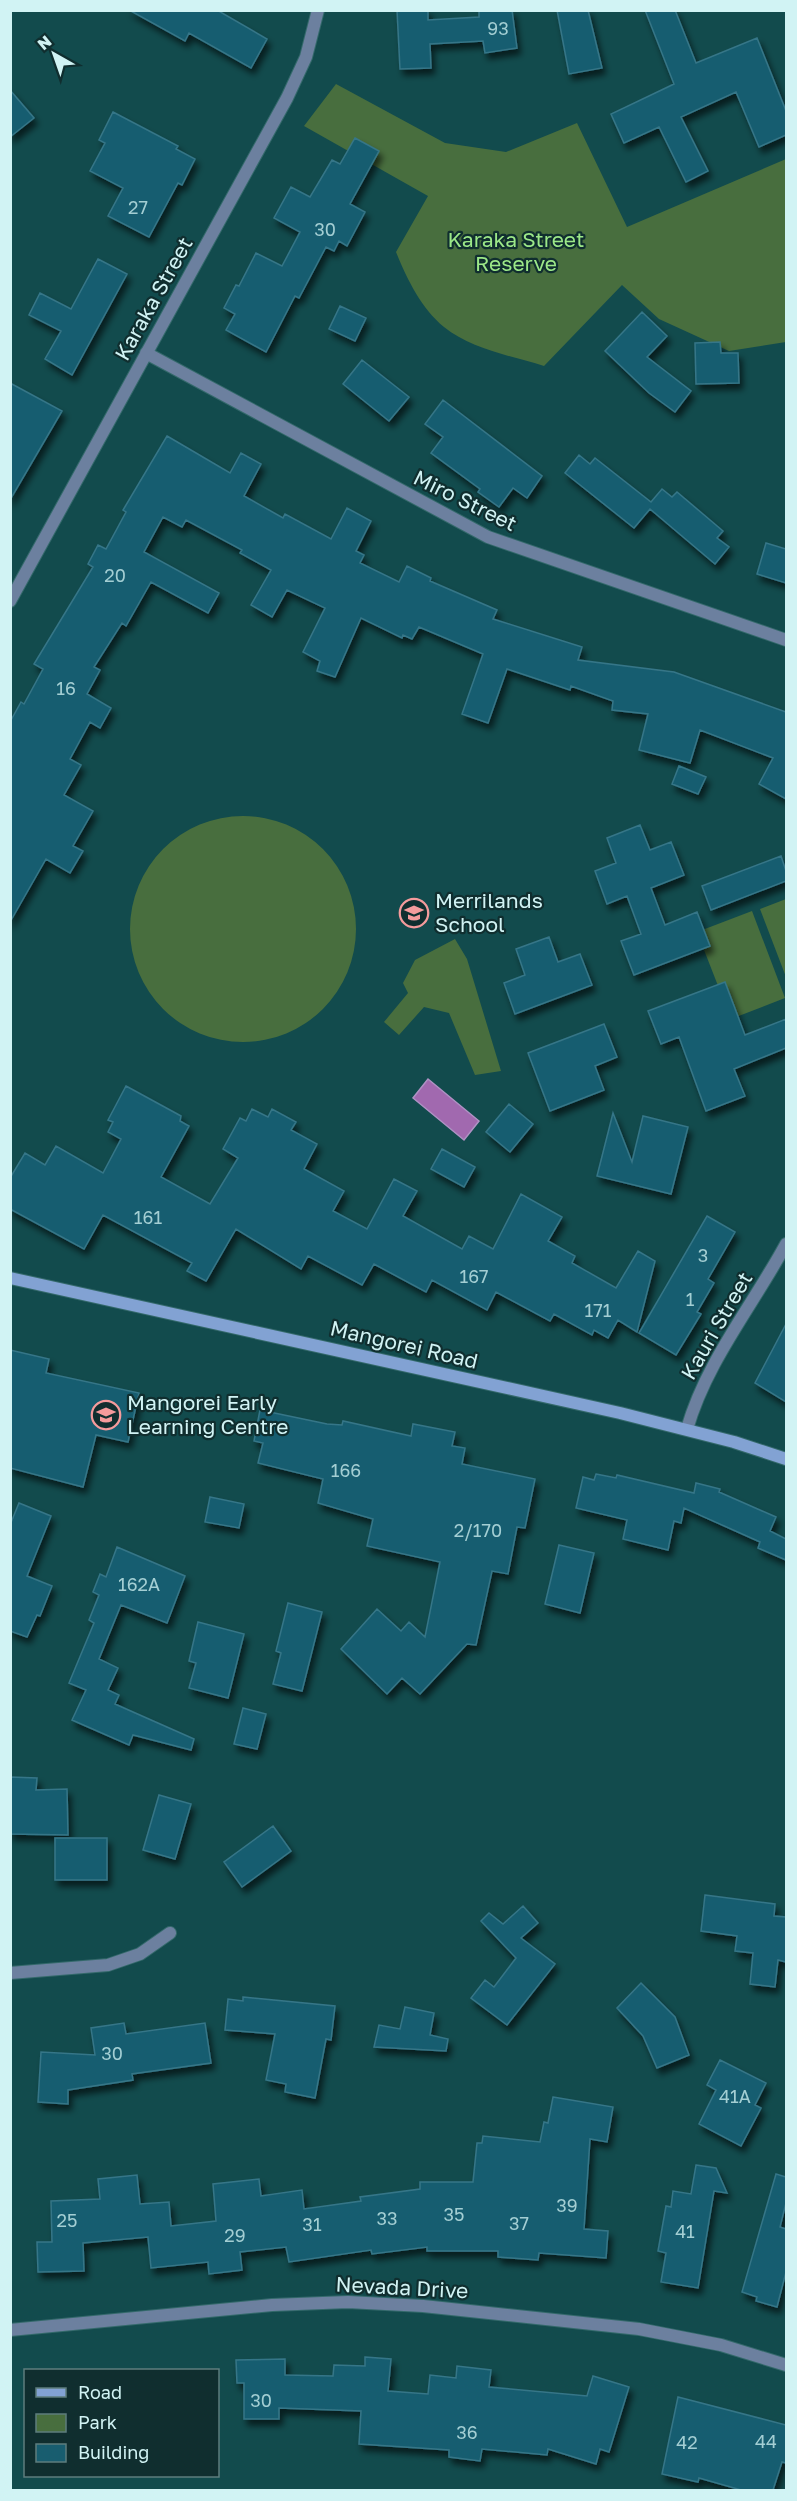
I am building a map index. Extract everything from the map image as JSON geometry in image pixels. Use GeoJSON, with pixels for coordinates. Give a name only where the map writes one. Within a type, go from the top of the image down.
{"type":"FeatureCollection","features":[{"type":"Feature","properties":{"kind":"main road","name":"Mangorei Road"},"geometry":{"type":"LineString","coordinates":[[10,1278],[687,1429],[786,1460]]}},
{"type":"Feature","properties":{"kind":"street","name":"Karaka Street"},"geometry":{"type":"LineString","coordinates":[[10,601],[287,98],[306,57],[318,10]]}},
{"type":"Feature","properties":{"kind":"street","name":"Miro Street"},"geometry":{"type":"LineString","coordinates":[[146,353],[488,537],[786,640]]}},
{"type":"Feature","properties":{"kind":"street","name":"Kauri Street"},"geometry":{"type":"LineString","coordinates":[[687,1429],[694,1406],[786,1244]]}},
{"type":"Feature","properties":{"kind":"street"},"geometry":{"type":"LineString","coordinates":[[10,1973],[108,1965],[140,1954],[170,1933]]}},
{"type":"Feature","properties":{"kind":"street","name":"Nevada Drive"},"geometry":{"type":"LineString","coordinates":[[10,2330],[272,2305],[348,2302],[423,2306],[639,2329],[721,2345],[786,2365]]}},
{"type":"Feature","properties":{"kind":"green space","name":"Karaka Street Reserve"},"geometry":{"type":"Polygon","coordinates":[[[336,84],[445,143],[506,152],[577,123],[627,227],[786,159],[786,342],[729,351],[659,319],[622,285],[544,366],[492,351],[455,335],[428,311],[410,283],[396,252],[428,196],[304,126],[336,84]]]}},
{"type":"Feature","properties":{"kind":"green space"},"geometry":{"type":"Polygon","coordinates":[[[243,816],[276,821],[286,825],[306,835],[323,849],[337,866],[347,886],[351,896],[356,929],[351,962],[347,972],[337,992],[323,1009],[306,1023],[286,1033],[276,1037],[243,1042],[210,1037],[200,1033],[180,1023],[163,1009],[149,992],[139,972],[135,962],[130,929],[135,896],[139,886],[149,866],[163,849],[180,835],[200,825],[210,821],[243,816]]]}},
{"type":"Feature","properties":{"kind":"green space"},"geometry":{"type":"Polygon","coordinates":[[[786,899],[786,977],[760,909],[786,899]]]}},
{"type":"Feature","properties":{"kind":"green space"},"geometry":{"type":"Polygon","coordinates":[[[752,911],[785,998],[731,1019],[697,932],[752,911]]]}},
{"type":"Feature","properties":{"kind":"green space"},"geometry":{"type":"Polygon","coordinates":[[[455,939],[467,959],[501,1071],[475,1075],[449,1013],[424,1007],[399,1035],[384,1022],[408,993],[403,983],[415,960],[455,939]]]}},
{"type":"Feature","properties":{"kind":"shaded area"},"geometry":{"type":"Polygon","coordinates":[[[428,1079],[479,1121],[464,1140],[413,1098],[428,1079]]]}},
{"type":"Feature","properties":{"kind":"building"},"geometry":{"type":"Polygon","coordinates":[[[129,10],[217,10],[267,39],[251,68],[189,33],[185,41],[129,10]]]}},
{"type":"Feature","properties":{"kind":"building"},"geometry":{"type":"Polygon","coordinates":[[[397,10],[428,10],[428,20],[479,17],[479,10],[512,10],[517,48],[485,53],[483,41],[430,44],[431,68],[400,69],[397,10]]]}},
{"type":"Feature","properties":{"kind":"building"},"geometry":{"type":"Polygon","coordinates":[[[557,10],[588,10],[602,68],[569,74],[557,10]]]}},
{"type":"Feature","properties":{"kind":"building"},"geometry":{"type":"Polygon","coordinates":[[[645,10],[675,10],[696,63],[757,38],[786,111],[786,135],[759,147],[736,92],[681,117],[708,171],[686,182],[659,127],[624,143],[611,114],[674,84],[645,10]]]}},
{"type":"Feature","properties":{"kind":"building"},"geometry":{"type":"Polygon","coordinates":[[[10,90],[34,118],[10,137],[10,90]]]}},
{"type":"Feature","properties":{"kind":"building"},"geometry":{"type":"Polygon","coordinates":[[[113,112],[178,146],[176,149],[195,159],[182,185],[178,183],[149,237],[108,216],[123,188],[90,171],[105,143],[99,140],[113,112]]]}},
{"type":"Feature","properties":{"kind":"building"},"geometry":{"type":"Polygon","coordinates":[[[355,138],[379,151],[350,204],[365,212],[347,246],[339,241],[334,251],[326,247],[299,298],[295,296],[266,352],[226,330],[235,314],[224,308],[236,285],[239,286],[256,253],[282,266],[300,232],[274,218],[291,187],[310,197],[332,160],[340,164],[355,138]]]}},
{"type":"Feature","properties":{"kind":"building"},"geometry":{"type":"Polygon","coordinates":[[[98,259],[127,274],[72,375],[45,359],[61,331],[29,315],[40,293],[71,309],[98,259]]]}},
{"type":"Feature","properties":{"kind":"building"},"geometry":{"type":"Polygon","coordinates":[[[340,306],[366,318],[355,341],[329,329],[340,306]]]}},
{"type":"Feature","properties":{"kind":"building"},"geometry":{"type":"Polygon","coordinates":[[[642,312],[667,336],[647,357],[691,391],[675,412],[649,393],[605,351],[642,312]]]}},
{"type":"Feature","properties":{"kind":"building"},"geometry":{"type":"Polygon","coordinates":[[[720,342],[721,353],[738,353],[739,383],[696,384],[695,343],[720,342]]]}},
{"type":"Feature","properties":{"kind":"building"},"geometry":{"type":"Polygon","coordinates":[[[362,360],[409,397],[389,421],[343,384],[362,360]]]}},
{"type":"Feature","properties":{"kind":"building"},"geometry":{"type":"Polygon","coordinates":[[[10,383],[62,411],[10,500],[10,383]]]}},
{"type":"Feature","properties":{"kind":"building"},"geometry":{"type":"Polygon","coordinates":[[[443,400],[542,476],[527,498],[513,488],[499,507],[478,492],[480,489],[431,453],[443,437],[425,424],[443,400]]]}},
{"type":"Feature","properties":{"kind":"building"},"geometry":{"type":"Polygon","coordinates":[[[167,436],[230,473],[241,453],[261,464],[244,496],[283,518],[285,514],[331,539],[347,508],[371,521],[356,551],[364,555],[360,563],[399,582],[407,566],[431,578],[430,581],[497,610],[493,619],[582,647],[578,660],[674,672],[786,712],[786,799],[759,784],[773,758],[700,730],[690,763],[639,750],[648,714],[612,710],[613,701],[571,686],[570,690],[507,669],[488,723],[462,714],[483,654],[419,627],[412,639],[403,635],[402,638],[361,618],[335,677],[317,671],[320,661],[303,652],[325,608],[287,590],[272,617],[251,605],[271,570],[240,553],[242,550],[186,520],[182,527],[163,517],[144,552],[219,593],[208,613],[151,582],[126,626],[122,623],[94,667],[100,670],[87,694],[111,708],[100,728],[90,722],[70,759],[81,765],[64,795],[93,811],[73,846],[83,851],[70,873],[46,859],[10,922],[10,722],[21,702],[24,704],[43,669],[34,664],[93,567],[88,564],[98,545],[106,549],[126,512],[123,510],[167,436]]]}},
{"type":"Feature","properties":{"kind":"building"},"geometry":{"type":"Polygon","coordinates":[[[579,455],[590,464],[595,458],[651,502],[662,489],[672,497],[677,492],[723,531],[717,538],[729,547],[715,564],[650,509],[634,528],[565,473],[579,455]]]}},
{"type":"Feature","properties":{"kind":"building"},"geometry":{"type":"Polygon","coordinates":[[[766,543],[786,549],[786,583],[757,574],[766,543]]]}},
{"type":"Feature","properties":{"kind":"building"},"geometry":{"type":"Polygon","coordinates":[[[679,766],[706,777],[698,794],[672,784],[679,766]]]}},
{"type":"Feature","properties":{"kind":"building"},"geometry":{"type":"Polygon","coordinates":[[[640,825],[650,850],[671,842],[684,875],[651,888],[665,925],[697,912],[710,946],[634,975],[621,941],[641,934],[627,896],[607,904],[595,871],[616,863],[607,838],[640,825]]]}},
{"type":"Feature","properties":{"kind":"building"},"geometry":{"type":"Polygon","coordinates":[[[781,856],[786,871],[786,881],[711,910],[702,886],[781,856]]]}},
{"type":"Feature","properties":{"kind":"building"},"geometry":{"type":"Polygon","coordinates":[[[549,937],[558,962],[580,954],[592,985],[515,1014],[504,983],[525,975],[516,949],[549,937]]]}},
{"type":"Feature","properties":{"kind":"building"},"geometry":{"type":"Polygon","coordinates":[[[725,982],[745,1035],[786,1019],[786,1048],[734,1069],[745,1096],[706,1111],[679,1037],[661,1044],[648,1011],[725,982]]]}},
{"type":"Feature","properties":{"kind":"building"},"geometry":{"type":"Polygon","coordinates":[[[604,1024],[617,1057],[595,1066],[604,1090],[550,1111],[528,1053],[604,1024]]]}},
{"type":"Feature","properties":{"kind":"building"},"geometry":{"type":"Polygon","coordinates":[[[126,1086],[181,1116],[180,1121],[189,1126],[161,1177],[210,1204],[238,1158],[223,1149],[240,1118],[246,1121],[252,1109],[268,1117],[272,1109],[296,1122],[291,1130],[317,1144],[304,1169],[344,1191],[333,1211],[367,1229],[394,1179],[417,1191],[403,1216],[462,1249],[469,1236],[493,1249],[521,1194],[562,1217],[548,1241],[575,1256],[572,1263],[616,1288],[638,1251],[655,1261],[637,1332],[618,1320],[608,1338],[594,1330],[592,1335],[554,1314],[550,1321],[496,1292],[487,1310],[432,1280],[426,1292],[374,1264],[362,1285],[308,1256],[301,1269],[236,1229],[206,1281],[187,1271],[192,1263],[103,1215],[84,1249],[10,1209],[10,1178],[25,1153],[45,1165],[56,1146],[103,1173],[121,1139],[108,1132],[113,1122],[108,1120],[126,1086]]]}},
{"type":"Feature","properties":{"kind":"building"},"geometry":{"type":"Polygon","coordinates":[[[509,1104],[533,1124],[510,1152],[486,1132],[509,1104]]]}},
{"type":"Feature","properties":{"kind":"building"},"geometry":{"type":"Polygon","coordinates":[[[613,1113],[632,1162],[643,1116],[688,1127],[671,1194],[597,1176],[613,1113]]]}},
{"type":"Feature","properties":{"kind":"building"},"geometry":{"type":"Polygon","coordinates":[[[442,1149],[475,1167],[464,1187],[431,1169],[442,1149]]]}},
{"type":"Feature","properties":{"kind":"building"},"geometry":{"type":"Polygon","coordinates":[[[707,1216],[735,1232],[708,1279],[714,1283],[697,1312],[701,1314],[676,1355],[639,1333],[707,1216]]]}},
{"type":"Feature","properties":{"kind":"building"},"geometry":{"type":"Polygon","coordinates":[[[786,1324],[786,1402],[755,1383],[786,1324]]]}},
{"type":"Feature","properties":{"kind":"building"},"geometry":{"type":"Polygon","coordinates":[[[10,1350],[49,1359],[46,1373],[139,1393],[128,1442],[96,1435],[83,1487],[10,1468],[10,1350]]]}},
{"type":"Feature","properties":{"kind":"building"},"geometry":{"type":"Polygon","coordinates":[[[260,1410],[327,1424],[342,1425],[343,1421],[411,1436],[413,1424],[455,1432],[452,1446],[465,1448],[462,1464],[535,1479],[525,1528],[517,1527],[508,1574],[492,1571],[476,1645],[467,1644],[420,1694],[402,1678],[387,1694],[341,1649],[377,1609],[401,1631],[409,1622],[425,1637],[440,1562],[367,1546],[373,1519],[318,1503],[323,1479],[258,1463],[263,1443],[254,1441],[260,1410]]]}},
{"type":"Feature","properties":{"kind":"building"},"geometry":{"type":"Polygon","coordinates":[[[596,1474],[616,1478],[617,1475],[694,1493],[696,1483],[720,1489],[719,1492],[776,1517],[770,1531],[786,1539],[786,1560],[758,1548],[760,1542],[684,1508],[681,1523],[674,1521],[668,1550],[623,1539],[627,1520],[576,1508],[583,1477],[594,1480],[596,1474]]]}},
{"type":"Feature","properties":{"kind":"building"},"geometry":{"type":"Polygon","coordinates":[[[210,1497],[244,1504],[239,1528],[205,1522],[210,1497]]]}},
{"type":"Feature","properties":{"kind":"building"},"geometry":{"type":"Polygon","coordinates":[[[19,1503],[51,1516],[27,1576],[52,1586],[40,1616],[37,1615],[27,1637],[10,1631],[10,1525],[19,1503]]]}},
{"type":"Feature","properties":{"kind":"building"},"geometry":{"type":"Polygon","coordinates":[[[559,1545],[594,1553],[580,1613],[545,1604],[559,1545]]]}},
{"type":"Feature","properties":{"kind":"building"},"geometry":{"type":"Polygon","coordinates":[[[117,1547],[185,1576],[167,1623],[121,1605],[99,1659],[118,1668],[108,1690],[119,1695],[115,1704],[194,1739],[191,1750],[133,1735],[129,1745],[72,1720],[86,1690],[69,1683],[94,1623],[89,1620],[99,1595],[93,1592],[100,1574],[106,1577],[117,1547]]]}},
{"type":"Feature","properties":{"kind":"building"},"geometry":{"type":"Polygon","coordinates":[[[288,1603],[322,1612],[302,1691],[273,1684],[281,1653],[276,1651],[288,1603]]]}},
{"type":"Feature","properties":{"kind":"building"},"geometry":{"type":"Polygon","coordinates":[[[198,1622],[244,1634],[228,1698],[189,1688],[196,1663],[189,1661],[198,1622]]]}},
{"type":"Feature","properties":{"kind":"building"},"geometry":{"type":"Polygon","coordinates":[[[243,1708],[266,1714],[257,1749],[234,1744],[243,1708]]]}},
{"type":"Feature","properties":{"kind":"building"},"geometry":{"type":"Polygon","coordinates":[[[10,1777],[37,1778],[36,1790],[67,1789],[68,1835],[10,1834],[10,1777]]]}},
{"type":"Feature","properties":{"kind":"building"},"geometry":{"type":"Polygon","coordinates":[[[159,1795],[191,1804],[175,1859],[143,1850],[159,1795]]]}},
{"type":"Feature","properties":{"kind":"building"},"geometry":{"type":"Polygon","coordinates":[[[273,1826],[291,1851],[242,1887],[224,1862],[273,1826]]]}},
{"type":"Feature","properties":{"kind":"building"},"geometry":{"type":"Polygon","coordinates":[[[55,1838],[107,1838],[107,1880],[55,1880],[55,1838]]]}},
{"type":"Feature","properties":{"kind":"building"},"geometry":{"type":"Polygon","coordinates":[[[705,1895],[775,1904],[774,1916],[786,1917],[786,1962],[778,1960],[775,1987],[750,1984],[753,1953],[735,1951],[737,1936],[701,1931],[705,1895]]]}},
{"type":"Feature","properties":{"kind":"building"},"geometry":{"type":"Polygon","coordinates":[[[523,1906],[538,1923],[521,1938],[555,1964],[507,2025],[471,1998],[485,1980],[494,1987],[516,1958],[481,1921],[489,1913],[503,1924],[523,1906]]]}},
{"type":"Feature","properties":{"kind":"building"},"geometry":{"type":"Polygon","coordinates":[[[641,1983],[675,2017],[689,2055],[657,2068],[643,2036],[617,2008],[641,1983]]]}},
{"type":"Feature","properties":{"kind":"building"},"geometry":{"type":"Polygon","coordinates":[[[243,1997],[335,2006],[331,2040],[326,2039],[315,2098],[285,2092],[286,2084],[266,2080],[275,2034],[225,2030],[228,1999],[243,2001],[243,1997]]]}},
{"type":"Feature","properties":{"kind":"building"},"geometry":{"type":"Polygon","coordinates":[[[405,2007],[434,2013],[430,2035],[448,2039],[446,2051],[374,2047],[379,2025],[400,2029],[405,2007]]]}},
{"type":"Feature","properties":{"kind":"building"},"geometry":{"type":"Polygon","coordinates":[[[124,2023],[126,2034],[205,2023],[211,2063],[132,2074],[133,2080],[68,2090],[68,2104],[38,2102],[41,2052],[95,2055],[91,2028],[124,2023]]]}},
{"type":"Feature","properties":{"kind":"building"},"geometry":{"type":"Polygon","coordinates":[[[720,2060],[766,2083],[755,2105],[761,2108],[741,2146],[699,2124],[716,2090],[707,2085],[720,2060]]]}},
{"type":"Feature","properties":{"kind":"building"},"geometry":{"type":"Polygon","coordinates":[[[553,2097],[613,2107],[607,2142],[590,2139],[584,2229],[608,2231],[606,2258],[539,2253],[538,2260],[498,2257],[498,2251],[427,2251],[427,2247],[372,2254],[371,2250],[289,2262],[286,2247],[240,2252],[242,2270],[209,2274],[208,2262],[151,2268],[148,2237],[83,2243],[84,2271],[38,2272],[37,2242],[52,2242],[51,2201],[100,2199],[98,2179],[137,2175],[140,2204],[169,2202],[171,2226],[216,2221],[213,2184],[259,2179],[261,2196],[302,2190],[304,2209],[361,2201],[360,2197],[420,2189],[420,2182],[473,2182],[477,2143],[482,2143],[483,2136],[540,2142],[544,2122],[548,2123],[553,2097]]]}},
{"type":"Feature","properties":{"kind":"building"},"geometry":{"type":"Polygon","coordinates":[[[696,2165],[716,2168],[727,2193],[714,2191],[698,2288],[661,2282],[666,2253],[658,2251],[666,2206],[671,2207],[673,2191],[691,2194],[696,2165]]]}},
{"type":"Feature","properties":{"kind":"building"},"geometry":{"type":"Polygon","coordinates":[[[776,2174],[786,2177],[786,2203],[780,2227],[786,2229],[786,2272],[777,2307],[756,2301],[757,2297],[742,2292],[776,2174]]]}},
{"type":"Feature","properties":{"kind":"building"},"geometry":{"type":"Polygon","coordinates":[[[365,2357],[391,2359],[388,2391],[428,2394],[430,2375],[456,2378],[457,2366],[491,2370],[489,2387],[587,2396],[593,2376],[629,2387],[609,2452],[600,2449],[596,2464],[548,2449],[547,2455],[482,2449],[480,2461],[449,2457],[449,2450],[359,2444],[361,2411],[279,2408],[279,2419],[244,2419],[244,2383],[237,2383],[236,2360],[285,2359],[285,2375],[333,2376],[334,2365],[365,2366],[365,2357]]]}},
{"type":"Feature","properties":{"kind":"building"},"geometry":{"type":"Polygon","coordinates":[[[678,2397],[786,2425],[786,2463],[782,2462],[773,2490],[741,2490],[699,2478],[698,2482],[662,2474],[678,2397]]]}},
{"type":"Feature","properties":{"kind":"place","name":"Merrilands School"},"geometry":{"type":"Point","coordinates":[414,913]}},
{"type":"Feature","properties":{"kind":"place","name":"Mangorei Early Learning Centre"},"geometry":{"type":"Point","coordinates":[106,1415]}}]}
